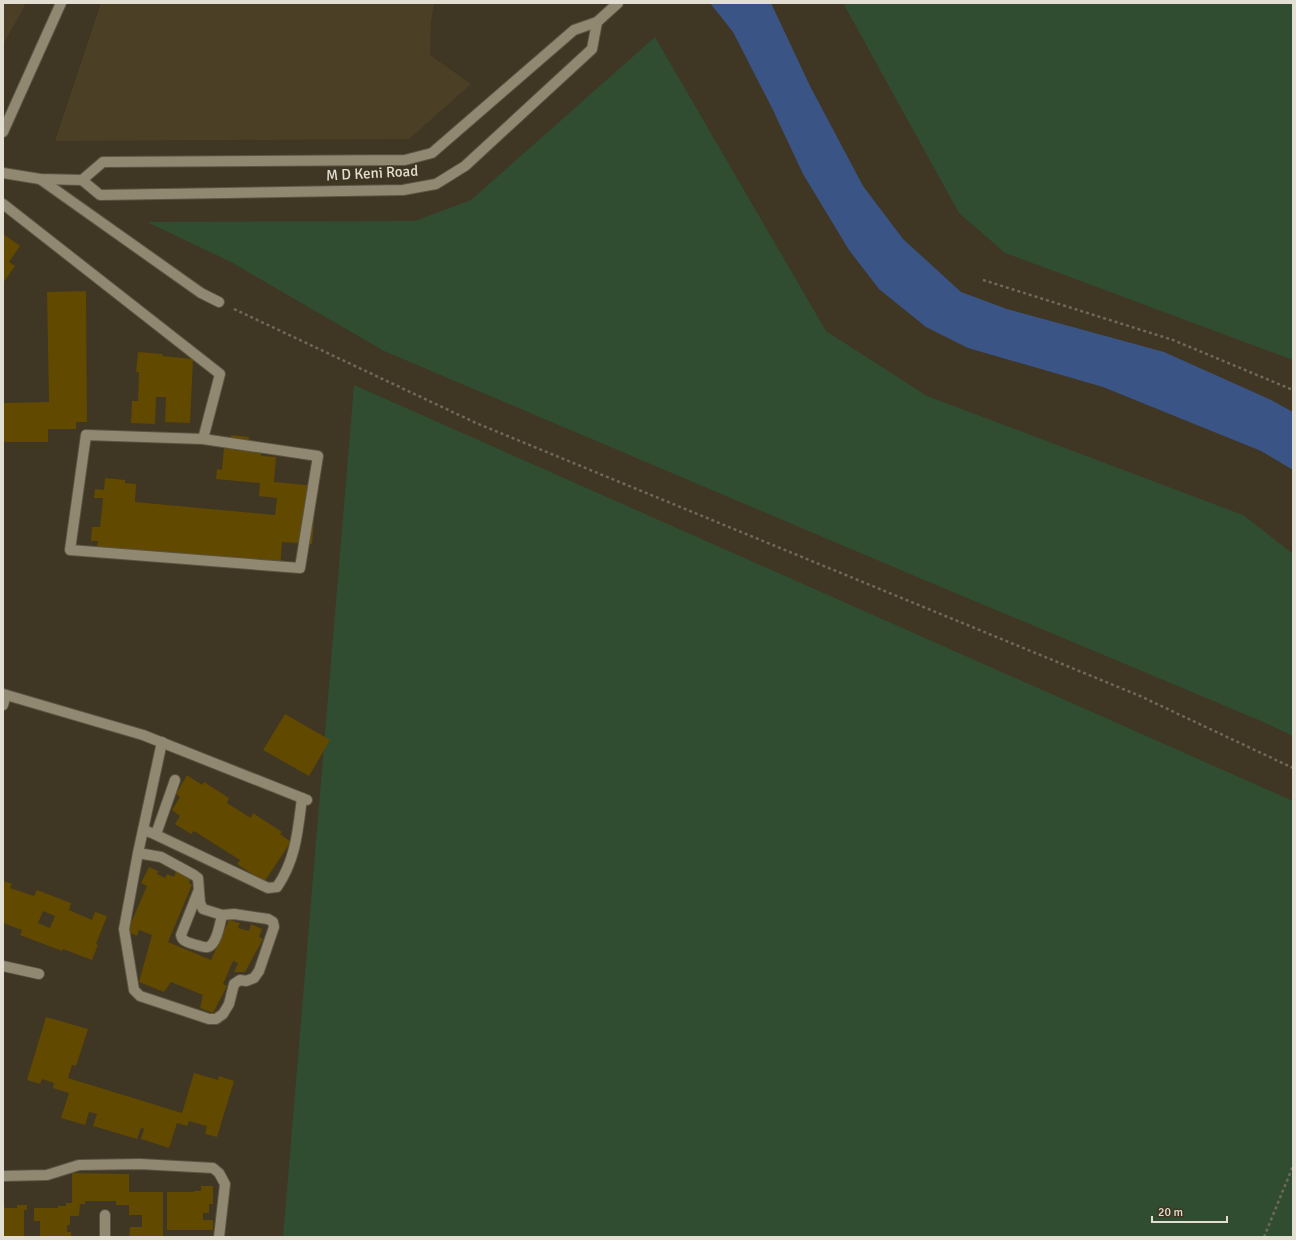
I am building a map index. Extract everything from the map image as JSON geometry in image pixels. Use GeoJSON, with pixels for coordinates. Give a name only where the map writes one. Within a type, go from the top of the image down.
{"type":"FeatureCollection","features":[{"type":"Feature","properties":{"kind":"street"},"geometry":{"type":"LineString","coordinates":[[3,132],[61,3]]}},
{"type":"Feature","properties":{"kind":"street","name":"M D Keni Road"},"geometry":{"type":"LineString","coordinates":[[597,22],[592,49],[465,166],[436,184],[403,190],[100,196],[82,180],[103,162],[405,160],[432,153],[574,30],[597,22],[618,3]]}},
{"type":"Feature","properties":{"kind":"street"},"geometry":{"type":"LineString","coordinates":[[3,173],[40,179],[82,180]]}},
{"type":"Feature","properties":{"kind":"street"},"geometry":{"type":"LineString","coordinates":[[40,179],[201,293],[219,302]]}},
{"type":"Feature","properties":{"kind":"street"},"geometry":{"type":"LineString","coordinates":[[3,204],[220,374],[203,439]]}},
{"type":"Feature","properties":{"kind":"street"},"geometry":{"type":"LineString","coordinates":[[86,435],[203,439],[318,456],[300,568],[70,550],[86,435]]}},
{"type":"Feature","properties":{"kind":"street"},"geometry":{"type":"LineString","coordinates":[[4,698],[143,735],[304,799],[297,840],[285,876],[277,886],[268,888],[156,834],[143,830]]}},
{"type":"Feature","properties":{"kind":"street"},"geometry":{"type":"LineString","coordinates":[[138,854],[161,857],[194,874],[198,878],[200,903],[204,909],[222,915],[234,914],[268,919],[273,922],[274,926],[259,971],[254,978],[246,981],[240,980],[234,984],[229,1004],[224,1014],[216,1019],[209,1019],[140,996],[134,990],[124,929],[138,854],[162,742]]}},
{"type":"Feature","properties":{"kind":"street"},"geometry":{"type":"LineString","coordinates":[[156,834],[175,780]]}},
{"type":"Feature","properties":{"kind":"street"},"geometry":{"type":"LineString","coordinates":[[199,890],[181,935],[182,938],[187,942],[206,948],[210,946],[216,938],[222,915]]}},
{"type":"Feature","properties":{"kind":"street"},"geometry":{"type":"LineString","coordinates":[[3,966],[40,974]]}},
{"type":"Feature","properties":{"kind":"street"},"geometry":{"type":"LineString","coordinates":[[3,1176],[47,1175],[79,1165],[140,1164],[213,1168],[219,1173],[225,1184],[220,1237]]}},
{"type":"Feature","properties":{"kind":"street"},"geometry":{"type":"LineString","coordinates":[[105,1215],[105,1237]]}},
{"type":"Feature","properties":{"kind":"path"},"geometry":{"type":"LineString","coordinates":[[983,280],[1173,340],[1293,390]]}},
{"type":"Feature","properties":{"kind":"path"},"geometry":{"type":"LineString","coordinates":[[219,302],[476,423],[1140,696],[1293,768]]}},
{"type":"Feature","properties":{"kind":"path"},"geometry":{"type":"LineString","coordinates":[[1264,1237],[1293,1166]]}},
{"type":"Feature","properties":{"kind":"shaded area"},"geometry":{"type":"Polygon","coordinates":[[[3,3],[26,3],[3,45],[3,3]]]}},
{"type":"Feature","properties":{"kind":"shaded area"},"geometry":{"type":"Polygon","coordinates":[[[101,3],[434,3],[431,23],[430,55],[471,84],[409,139],[55,141],[101,3]]]}},
{"type":"Feature","properties":{"kind":"green space"},"geometry":{"type":"Polygon","coordinates":[[[843,3],[1293,3],[1293,360],[1005,253],[959,213],[843,3]]]}},
{"type":"Feature","properties":{"kind":"green space"},"geometry":{"type":"Polygon","coordinates":[[[655,37],[826,331],[927,396],[1243,515],[1293,554],[1293,736],[1261,721],[384,351],[231,262],[147,222],[415,221],[471,200],[655,37]]]}},
{"type":"Feature","properties":{"kind":"green space"},"geometry":{"type":"Polygon","coordinates":[[[354,385],[1293,801],[1293,1237],[283,1237],[354,385]]]}},
{"type":"Feature","properties":{"kind":"water"},"geometry":{"type":"Polygon","coordinates":[[[710,3],[771,3],[810,86],[863,186],[903,239],[961,292],[1007,309],[1164,352],[1269,399],[1293,412],[1293,470],[1261,451],[1103,387],[968,348],[926,327],[879,289],[849,250],[803,174],[772,108],[733,32],[710,3]]]}},
{"type":"Feature","properties":{"kind":"building"},"geometry":{"type":"Polygon","coordinates":[[[3,234],[20,246],[9,262],[15,266],[3,283],[3,234]]]}},
{"type":"Feature","properties":{"kind":"building"},"geometry":{"type":"Polygon","coordinates":[[[86,291],[87,422],[76,422],[76,429],[48,429],[48,442],[3,442],[3,403],[49,402],[47,292],[86,291]]]}},
{"type":"Feature","properties":{"kind":"building"},"geometry":{"type":"Polygon","coordinates":[[[138,352],[193,359],[190,423],[165,422],[166,397],[156,397],[155,424],[131,423],[132,401],[138,401],[139,372],[136,372],[138,352]]]}},
{"type":"Feature","properties":{"kind":"building"},"geometry":{"type":"Polygon","coordinates":[[[231,435],[249,437],[248,442],[262,443],[261,456],[276,457],[274,482],[317,486],[312,544],[282,542],[280,569],[96,553],[98,541],[91,541],[92,527],[100,527],[103,498],[94,498],[95,489],[104,490],[105,478],[125,480],[125,483],[136,484],[135,502],[275,515],[277,498],[259,496],[260,483],[216,479],[217,469],[222,470],[224,448],[230,449],[231,435]]]}},
{"type":"Feature","properties":{"kind":"building"},"geometry":{"type":"Polygon","coordinates":[[[285,714],[330,740],[309,776],[263,750],[285,714]]]}},
{"type":"Feature","properties":{"kind":"building"},"geometry":{"type":"Polygon","coordinates":[[[187,775],[202,785],[204,782],[229,798],[227,803],[251,818],[253,813],[282,832],[280,834],[291,842],[264,882],[237,864],[240,860],[194,831],[191,834],[175,824],[180,816],[172,810],[180,797],[176,794],[187,775]]]}},
{"type":"Feature","properties":{"kind":"building"},"geometry":{"type":"Polygon","coordinates":[[[149,867],[158,871],[157,874],[165,878],[167,874],[174,877],[176,871],[191,877],[189,883],[192,885],[168,942],[211,960],[229,920],[240,923],[238,928],[249,931],[251,924],[262,929],[259,937],[263,939],[245,972],[234,972],[238,963],[233,961],[223,984],[227,986],[213,1013],[200,1008],[203,995],[171,982],[164,992],[139,982],[152,935],[139,930],[137,936],[127,932],[147,886],[141,883],[149,867]]]}},
{"type":"Feature","properties":{"kind":"building"},"geometry":{"type":"Polygon","coordinates":[[[3,881],[12,884],[10,888],[34,896],[37,890],[71,903],[69,910],[92,920],[95,912],[107,916],[96,944],[98,945],[92,960],[63,949],[62,951],[20,935],[22,930],[3,923],[3,881]],[[43,911],[38,923],[50,928],[55,916],[43,911]]]}},
{"type":"Feature","properties":{"kind":"building"},"geometry":{"type":"Polygon","coordinates":[[[46,1017],[88,1029],[76,1066],[72,1065],[68,1078],[182,1113],[194,1073],[218,1080],[219,1076],[234,1081],[217,1137],[205,1134],[207,1126],[189,1121],[187,1126],[177,1123],[169,1148],[141,1139],[144,1129],[141,1128],[137,1139],[93,1126],[97,1114],[89,1112],[85,1125],[61,1118],[69,1093],[53,1088],[54,1083],[42,1079],[40,1084],[27,1080],[46,1017]]]}},
{"type":"Feature","properties":{"kind":"building"},"geometry":{"type":"Polygon","coordinates":[[[72,1173],[129,1174],[129,1192],[163,1192],[163,1237],[129,1237],[130,1227],[142,1227],[142,1215],[129,1215],[129,1205],[116,1205],[116,1201],[85,1201],[85,1204],[80,1204],[79,1216],[70,1216],[70,1225],[67,1225],[67,1232],[71,1232],[71,1237],[40,1237],[40,1221],[34,1221],[34,1208],[58,1208],[58,1206],[66,1206],[66,1203],[72,1203],[72,1173]]]}},
{"type":"Feature","properties":{"kind":"building"},"geometry":{"type":"Polygon","coordinates":[[[201,1186],[213,1186],[213,1204],[209,1204],[209,1213],[203,1213],[203,1220],[213,1220],[213,1230],[167,1230],[167,1192],[201,1191],[201,1186]]]}},
{"type":"Feature","properties":{"kind":"building"},"geometry":{"type":"Polygon","coordinates":[[[3,1205],[5,1205],[4,1208],[17,1208],[17,1205],[27,1205],[27,1210],[24,1210],[24,1237],[3,1237],[3,1205]]]}}]}
